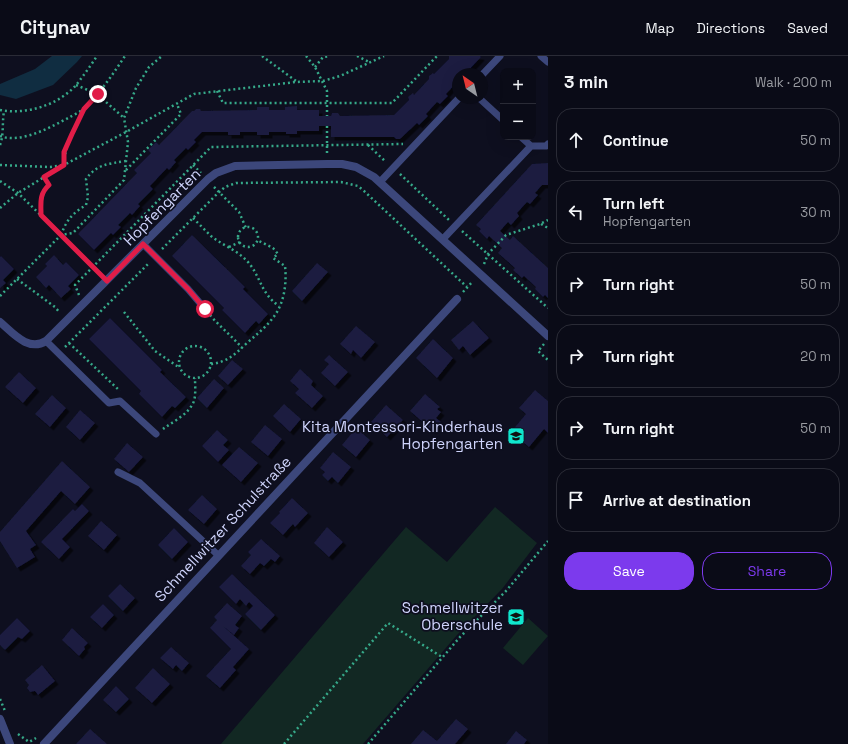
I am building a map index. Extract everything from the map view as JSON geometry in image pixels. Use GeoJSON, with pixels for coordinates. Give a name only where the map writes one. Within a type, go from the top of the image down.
{"type":"FeatureCollection","features":[{"type":"Feature","properties":{"kind":"street","name":"Hopfengarten"},"geometry":{"type":"LineString","coordinates":[[46,342],[208,179],[216,173],[235,166],[342,164],[356,166],[380,182],[548,336]]}},
{"type":"Feature","properties":{"kind":"street","name":"Schmellwitzer Schulstraße"},"geometry":{"type":"LineString","coordinates":[[44,744],[457,299]]}},
{"type":"Feature","properties":{"kind":"street"},"geometry":{"type":"LineString","coordinates":[[0,322],[23,342],[36,345],[46,342]]}},
{"type":"Feature","properties":{"kind":"street"},"geometry":{"type":"LineString","coordinates":[[0,719],[10,744]]}},
{"type":"Feature","properties":{"kind":"lane"},"geometry":{"type":"LineString","coordinates":[[488,69],[500,56]]}},
{"type":"Feature","properties":{"kind":"lane"},"geometry":{"type":"LineString","coordinates":[[541,56],[548,62]]}},
{"type":"Feature","properties":{"kind":"lane"},"geometry":{"type":"LineString","coordinates":[[380,182],[453,104]]}},
{"type":"Feature","properties":{"kind":"lane"},"geometry":{"type":"LineString","coordinates":[[486,104],[500,117]]}},
{"type":"Feature","properties":{"kind":"lane"},"geometry":{"type":"LineString","coordinates":[[524,140],[531,146],[546,146],[548,144]]}},
{"type":"Feature","properties":{"kind":"lane"},"geometry":{"type":"LineString","coordinates":[[443,239],[531,146]]}},
{"type":"Feature","properties":{"kind":"lane"},"geometry":{"type":"LineString","coordinates":[[143,244],[188,289],[205,309]]}},
{"type":"Feature","properties":{"kind":"lane"},"geometry":{"type":"LineString","coordinates":[[46,342],[109,403],[120,401],[156,434]]}},
{"type":"Feature","properties":{"kind":"lane"},"geometry":{"type":"LineString","coordinates":[[118,472],[140,483],[218,555]]}},
{"type":"Feature","properties":{"kind":"path"},"geometry":{"type":"LineString","coordinates":[[0,110],[20,110],[45,107],[76,85],[97,56]]}},
{"type":"Feature","properties":{"kind":"path"},"geometry":{"type":"LineString","coordinates":[[64,165],[64,152],[84,109],[114,74],[125,56]]}},
{"type":"Feature","properties":{"kind":"path"},"geometry":{"type":"LineString","coordinates":[[61,235],[73,233],[124,180],[128,142],[124,118],[136,88],[149,67],[162,56]]}},
{"type":"Feature","properties":{"kind":"path"},"geometry":{"type":"LineString","coordinates":[[262,56],[296,82]]}},
{"type":"Feature","properties":{"kind":"path"},"geometry":{"type":"LineString","coordinates":[[306,56],[315,67],[327,90],[327,116]]}},
{"type":"Feature","properties":{"kind":"path"},"geometry":{"type":"LineString","coordinates":[[315,67],[323,57],[330,56]]}},
{"type":"Feature","properties":{"kind":"path"},"geometry":{"type":"LineString","coordinates":[[357,56],[369,62]]}},
{"type":"Feature","properties":{"kind":"path"},"geometry":{"type":"LineString","coordinates":[[0,208],[18,193],[64,165],[194,94],[296,82],[323,81],[340,76],[384,56]]}},
{"type":"Feature","properties":{"kind":"path"},"geometry":{"type":"LineString","coordinates":[[217,91],[223,103],[392,103],[437,56]]}},
{"type":"Feature","properties":{"kind":"path"},"geometry":{"type":"LineString","coordinates":[[76,85],[98,94],[124,118]]}},
{"type":"Feature","properties":{"kind":"path"},"geometry":{"type":"LineString","coordinates":[[125,170],[181,114],[177,104]]}},
{"type":"Feature","properties":{"kind":"path"},"geometry":{"type":"LineString","coordinates":[[1,137],[20,138],[35,134],[54,126],[84,109]]}},
{"type":"Feature","properties":{"kind":"path"},"geometry":{"type":"LineString","coordinates":[[0,145],[4,111]]}},
{"type":"Feature","properties":{"kind":"path"},"geometry":{"type":"LineString","coordinates":[[367,144],[548,308]]}},
{"type":"Feature","properties":{"kind":"path"},"geometry":{"type":"LineString","coordinates":[[0,296],[61,235],[65,223],[73,214],[86,205],[88,197],[86,179],[92,171],[104,165],[126,161]]}},
{"type":"Feature","properties":{"kind":"path"},"geometry":{"type":"LineString","coordinates":[[0,165],[50,167],[64,165]]}},
{"type":"Feature","properties":{"kind":"path"},"geometry":{"type":"LineString","coordinates":[[41,215],[42,193],[49,185],[44,177]]}},
{"type":"Feature","properties":{"kind":"path"},"geometry":{"type":"LineString","coordinates":[[0,181],[18,193],[107,281]]}},
{"type":"Feature","properties":{"kind":"path"},"geometry":{"type":"LineString","coordinates":[[59,354],[218,193],[225,187],[236,183],[341,182],[358,186],[467,287]]}},
{"type":"Feature","properties":{"kind":"path"},"geometry":{"type":"LineString","coordinates":[[218,193],[239,212],[246,228]]}},
{"type":"Feature","properties":{"kind":"path"},"geometry":{"type":"LineString","coordinates":[[193,218],[211,235],[246,260],[253,269],[266,294],[272,302],[279,306]]}},
{"type":"Feature","properties":{"kind":"path"},"geometry":{"type":"LineString","coordinates":[[488,254],[506,235],[548,220]]}},
{"type":"Feature","properties":{"kind":"path"},"geometry":{"type":"LineString","coordinates":[[540,224],[548,228]]}},
{"type":"Feature","properties":{"kind":"path"},"geometry":{"type":"LineString","coordinates":[[246,228],[251,228],[258,236],[258,240],[255,245],[249,247],[242,245],[239,234],[246,228]]}},
{"type":"Feature","properties":{"kind":"path"},"geometry":{"type":"LineString","coordinates":[[211,364],[221,363],[231,358],[273,318],[279,306],[285,289],[285,266],[273,258],[278,254],[273,248],[258,240]]}},
{"type":"Feature","properties":{"kind":"path"},"geometry":{"type":"LineString","coordinates":[[229,247],[240,242]]}},
{"type":"Feature","properties":{"kind":"path"},"geometry":{"type":"LineString","coordinates":[[17,279],[55,307],[62,316]]}},
{"type":"Feature","properties":{"kind":"path"},"geometry":{"type":"LineString","coordinates":[[75,285],[80,297]]}},
{"type":"Feature","properties":{"kind":"path"},"geometry":{"type":"LineString","coordinates":[[205,309],[242,348]]}},
{"type":"Feature","properties":{"kind":"path"},"geometry":{"type":"LineString","coordinates":[[124,312],[155,351],[180,368],[187,376],[195,378],[203,376],[208,371],[211,364],[211,358],[207,350],[202,347],[192,346],[186,348],[180,356],[180,368]]}},
{"type":"Feature","properties":{"kind":"path"},"geometry":{"type":"LineString","coordinates":[[548,340],[538,351],[548,360]]}},
{"type":"Feature","properties":{"kind":"path"},"geometry":{"type":"LineString","coordinates":[[69,343],[121,393],[120,401]]}},
{"type":"Feature","properties":{"kind":"path"},"geometry":{"type":"LineString","coordinates":[[156,434],[186,412],[195,396],[195,378]]}},
{"type":"Feature","properties":{"kind":"path"},"geometry":{"type":"LineString","coordinates":[[368,744],[460,637],[506,591],[548,541]]}},
{"type":"Feature","properties":{"kind":"path"},"geometry":{"type":"LineString","coordinates":[[284,744],[388,623],[443,657]]}},
{"type":"Feature","properties":{"kind":"path"},"geometry":{"type":"LineString","coordinates":[[0,698],[5,712]]}},
{"type":"Feature","properties":{"kind":"path"},"geometry":{"type":"LineString","coordinates":[[16,733],[29,742],[37,737]]}},
{"type":"Feature","properties":{"kind":"green space"},"geometry":{"type":"Polygon","coordinates":[[[495,507],[537,543],[502,589],[457,635],[363,744],[221,744],[406,527],[447,562],[495,507]]]}},
{"type":"Feature","properties":{"kind":"green space"},"geometry":{"type":"Polygon","coordinates":[[[528,618],[548,636],[523,665],[503,648],[528,618]]]}},
{"type":"Feature","properties":{"kind":"water"},"geometry":{"type":"Polygon","coordinates":[[[52,56],[82,56],[53,85],[16,99],[0,95],[0,84],[35,69],[52,56]]]}},
{"type":"Feature","properties":{"kind":"building"},"geometry":{"type":"Polygon","coordinates":[[[449,56],[481,57],[471,68],[452,68],[452,88],[446,94],[448,96],[440,104],[437,102],[426,114],[428,116],[419,125],[417,123],[400,139],[396,139],[394,137],[331,137],[331,126],[319,126],[319,131],[297,131],[297,134],[286,134],[286,132],[269,132],[269,135],[257,135],[257,132],[240,132],[240,135],[228,135],[228,132],[202,132],[194,140],[196,142],[188,150],[186,148],[174,160],[176,162],[169,170],[167,168],[150,186],[153,189],[138,204],[140,206],[132,215],[130,213],[118,225],[121,227],[113,235],[111,233],[94,250],[78,234],[137,173],[134,170],[151,153],[148,150],[156,142],[159,145],[192,111],[196,109],[200,109],[201,111],[257,110],[257,107],[269,107],[269,110],[285,110],[285,107],[297,106],[297,110],[319,110],[319,116],[331,116],[332,113],[338,113],[340,116],[394,115],[409,100],[408,97],[413,93],[414,95],[429,79],[429,76],[433,73],[434,74],[449,59],[449,56]]]}},
{"type":"Feature","properties":{"kind":"building"},"geometry":{"type":"Polygon","coordinates":[[[548,163],[548,185],[542,185],[535,193],[538,195],[530,204],[527,202],[517,213],[519,216],[511,225],[508,222],[500,231],[510,240],[513,236],[548,268],[548,298],[545,295],[543,297],[535,289],[536,287],[524,276],[522,278],[513,270],[515,268],[498,253],[502,248],[489,236],[487,239],[479,231],[481,229],[476,225],[532,164],[548,163]]]}},
{"type":"Feature","properties":{"kind":"building"},"geometry":{"type":"Polygon","coordinates":[[[192,235],[245,287],[243,289],[268,314],[259,324],[256,321],[245,333],[222,310],[224,308],[172,256],[192,235]]]}},
{"type":"Feature","properties":{"kind":"building"},"geometry":{"type":"Polygon","coordinates":[[[54,255],[63,265],[66,262],[79,275],[68,286],[71,289],[61,298],[49,285],[46,288],[36,277],[47,266],[45,264],[54,255]]]}},
{"type":"Feature","properties":{"kind":"building"},"geometry":{"type":"Polygon","coordinates":[[[1,256],[14,269],[3,280],[6,283],[0,288],[0,257],[1,256]]]}},
{"type":"Feature","properties":{"kind":"building"},"geometry":{"type":"Polygon","coordinates":[[[317,263],[328,272],[302,301],[292,291],[317,263]]]}},
{"type":"Feature","properties":{"kind":"building"},"geometry":{"type":"Polygon","coordinates":[[[110,318],[162,370],[160,372],[186,397],[175,408],[172,406],[162,417],[139,394],[141,391],[89,339],[110,318]]]}},
{"type":"Feature","properties":{"kind":"building"},"geometry":{"type":"Polygon","coordinates":[[[473,321],[489,338],[470,355],[463,346],[459,350],[451,340],[473,321]]]}},
{"type":"Feature","properties":{"kind":"building"},"geometry":{"type":"Polygon","coordinates":[[[356,326],[375,342],[361,358],[353,350],[351,354],[340,344],[356,326]]]}},
{"type":"Feature","properties":{"kind":"building"},"geometry":{"type":"Polygon","coordinates":[[[433,339],[453,358],[437,378],[416,358],[433,339]]]}},
{"type":"Feature","properties":{"kind":"building"},"geometry":{"type":"Polygon","coordinates":[[[329,355],[348,372],[335,386],[321,373],[329,364],[324,360],[329,355]]]}},
{"type":"Feature","properties":{"kind":"building"},"geometry":{"type":"Polygon","coordinates":[[[232,360],[243,369],[228,385],[218,376],[232,360]]]}},
{"type":"Feature","properties":{"kind":"building"},"geometry":{"type":"Polygon","coordinates":[[[300,369],[313,381],[311,385],[323,396],[312,408],[295,393],[299,389],[290,381],[300,369]]]}},
{"type":"Feature","properties":{"kind":"building"},"geometry":{"type":"Polygon","coordinates":[[[19,372],[36,388],[23,403],[5,387],[19,372]]]}},
{"type":"Feature","properties":{"kind":"building"},"geometry":{"type":"Polygon","coordinates":[[[214,379],[224,388],[207,408],[197,398],[214,379]]]}},
{"type":"Feature","properties":{"kind":"building"},"geometry":{"type":"Polygon","coordinates":[[[535,390],[548,401],[548,433],[544,429],[529,447],[511,432],[526,414],[519,408],[535,390]]]}},
{"type":"Feature","properties":{"kind":"building"},"geometry":{"type":"Polygon","coordinates":[[[425,394],[440,407],[437,409],[441,412],[436,418],[441,422],[433,431],[410,411],[425,394]]]}},
{"type":"Feature","properties":{"kind":"building"},"geometry":{"type":"Polygon","coordinates":[[[52,395],[66,408],[50,427],[35,414],[52,395]]]}},
{"type":"Feature","properties":{"kind":"building"},"geometry":{"type":"Polygon","coordinates":[[[284,404],[301,419],[290,432],[273,416],[284,404]]]}},
{"type":"Feature","properties":{"kind":"building"},"geometry":{"type":"Polygon","coordinates":[[[386,405],[403,420],[387,437],[371,422],[386,405]]]}},
{"type":"Feature","properties":{"kind":"building"},"geometry":{"type":"Polygon","coordinates":[[[80,410],[95,423],[80,440],[66,427],[80,410]]]}},
{"type":"Feature","properties":{"kind":"building"},"geometry":{"type":"Polygon","coordinates":[[[265,425],[282,439],[268,456],[251,442],[265,425]]]}},
{"type":"Feature","properties":{"kind":"building"},"geometry":{"type":"Polygon","coordinates":[[[356,428],[370,440],[356,457],[342,445],[356,428]]]}},
{"type":"Feature","properties":{"kind":"building"},"geometry":{"type":"Polygon","coordinates":[[[217,430],[228,440],[223,445],[229,450],[218,462],[202,446],[217,430]]]}},
{"type":"Feature","properties":{"kind":"building"},"geometry":{"type":"Polygon","coordinates":[[[127,443],[143,457],[129,472],[114,459],[127,443]]]}},
{"type":"Feature","properties":{"kind":"building"},"geometry":{"type":"Polygon","coordinates":[[[239,447],[258,463],[241,482],[222,465],[239,447]]]}},
{"type":"Feature","properties":{"kind":"building"},"geometry":{"type":"Polygon","coordinates":[[[333,452],[351,467],[338,483],[332,477],[328,481],[322,475],[325,472],[320,468],[333,452]]]}},
{"type":"Feature","properties":{"kind":"building"},"geometry":{"type":"Polygon","coordinates":[[[62,461],[90,487],[75,504],[61,491],[26,531],[36,545],[30,549],[35,557],[17,568],[0,541],[0,532],[62,461]]]}},
{"type":"Feature","properties":{"kind":"building"},"geometry":{"type":"Polygon","coordinates":[[[202,495],[217,509],[204,524],[188,510],[202,495]]]}},
{"type":"Feature","properties":{"kind":"building"},"geometry":{"type":"Polygon","coordinates":[[[292,498],[308,513],[295,527],[293,524],[283,535],[270,523],[292,498]]]}},
{"type":"Feature","properties":{"kind":"building"},"geometry":{"type":"Polygon","coordinates":[[[82,504],[89,511],[62,539],[70,547],[59,559],[41,542],[73,509],[75,511],[82,504]]]}},
{"type":"Feature","properties":{"kind":"building"},"geometry":{"type":"Polygon","coordinates":[[[101,521],[117,535],[104,550],[88,536],[101,521]]]}},
{"type":"Feature","properties":{"kind":"building"},"geometry":{"type":"Polygon","coordinates":[[[327,527],[343,542],[329,557],[314,543],[327,527]]]}},
{"type":"Feature","properties":{"kind":"building"},"geometry":{"type":"Polygon","coordinates":[[[174,528],[188,542],[172,559],[158,545],[174,528]]]}},
{"type":"Feature","properties":{"kind":"building"},"geometry":{"type":"Polygon","coordinates":[[[261,539],[280,556],[275,562],[271,559],[264,566],[260,563],[250,574],[241,566],[251,555],[248,552],[261,539]]]}},
{"type":"Feature","properties":{"kind":"building"},"geometry":{"type":"Polygon","coordinates":[[[232,574],[275,615],[261,630],[245,614],[253,606],[249,602],[246,606],[240,599],[236,604],[219,587],[232,574]]]}},
{"type":"Feature","properties":{"kind":"building"},"geometry":{"type":"Polygon","coordinates":[[[120,584],[135,598],[123,611],[108,596],[120,584]]]}},
{"type":"Feature","properties":{"kind":"building"},"geometry":{"type":"Polygon","coordinates":[[[227,603],[242,616],[235,625],[239,628],[234,635],[223,626],[249,649],[233,667],[236,670],[220,688],[206,676],[231,649],[210,628],[217,620],[214,617],[227,603]]]}},
{"type":"Feature","properties":{"kind":"building"},"geometry":{"type":"Polygon","coordinates":[[[103,604],[114,615],[102,628],[90,617],[103,604]]]}},
{"type":"Feature","properties":{"kind":"building"},"geometry":{"type":"Polygon","coordinates":[[[17,618],[30,631],[22,639],[18,637],[5,650],[0,645],[0,635],[17,618]]]}},
{"type":"Feature","properties":{"kind":"building"},"geometry":{"type":"Polygon","coordinates":[[[72,628],[88,643],[79,656],[62,640],[72,628]]]}},
{"type":"Feature","properties":{"kind":"building"},"geometry":{"type":"Polygon","coordinates":[[[171,647],[189,663],[182,671],[176,665],[173,669],[160,658],[171,647]]]}},
{"type":"Feature","properties":{"kind":"building"},"geometry":{"type":"Polygon","coordinates":[[[42,665],[55,681],[38,695],[35,691],[30,692],[27,688],[29,685],[25,680],[42,665]]]}},
{"type":"Feature","properties":{"kind":"building"},"geometry":{"type":"Polygon","coordinates":[[[153,668],[170,684],[152,703],[135,688],[153,668]]]}},
{"type":"Feature","properties":{"kind":"building"},"geometry":{"type":"Polygon","coordinates":[[[116,686],[129,699],[116,712],[103,700],[116,686]]]}},
{"type":"Feature","properties":{"kind":"building"},"geometry":{"type":"Polygon","coordinates":[[[456,719],[468,729],[455,744],[411,744],[423,730],[437,741],[456,719]]]}},
{"type":"Feature","properties":{"kind":"building"},"geometry":{"type":"Polygon","coordinates":[[[90,729],[107,744],[76,744],[90,729]]]}},
{"type":"Feature","properties":{"kind":"building"},"geometry":{"type":"Polygon","coordinates":[[[516,731],[527,740],[524,744],[506,744],[516,731]]]}},
{"type":"Feature","properties":{"kind":"place","name":"Kita Montessori-Kinderhaus Hopfengarten"},"geometry":{"type":"Point","coordinates":[516,436]}},
{"type":"Feature","properties":{"kind":"place","name":"Schmellwitzer Oberschule"},"geometry":{"type":"Point","coordinates":[516,617]}},
{"type":"Feature","properties":{"kind":"route"},"geometry":{"type":"LineString","coordinates":[[98,94],[84,109],[72,134],[64,152],[64,165],[44,177],[49,185],[42,193],[41,215],[107,281],[143,244],[188,289],[205,309]]}}]}
